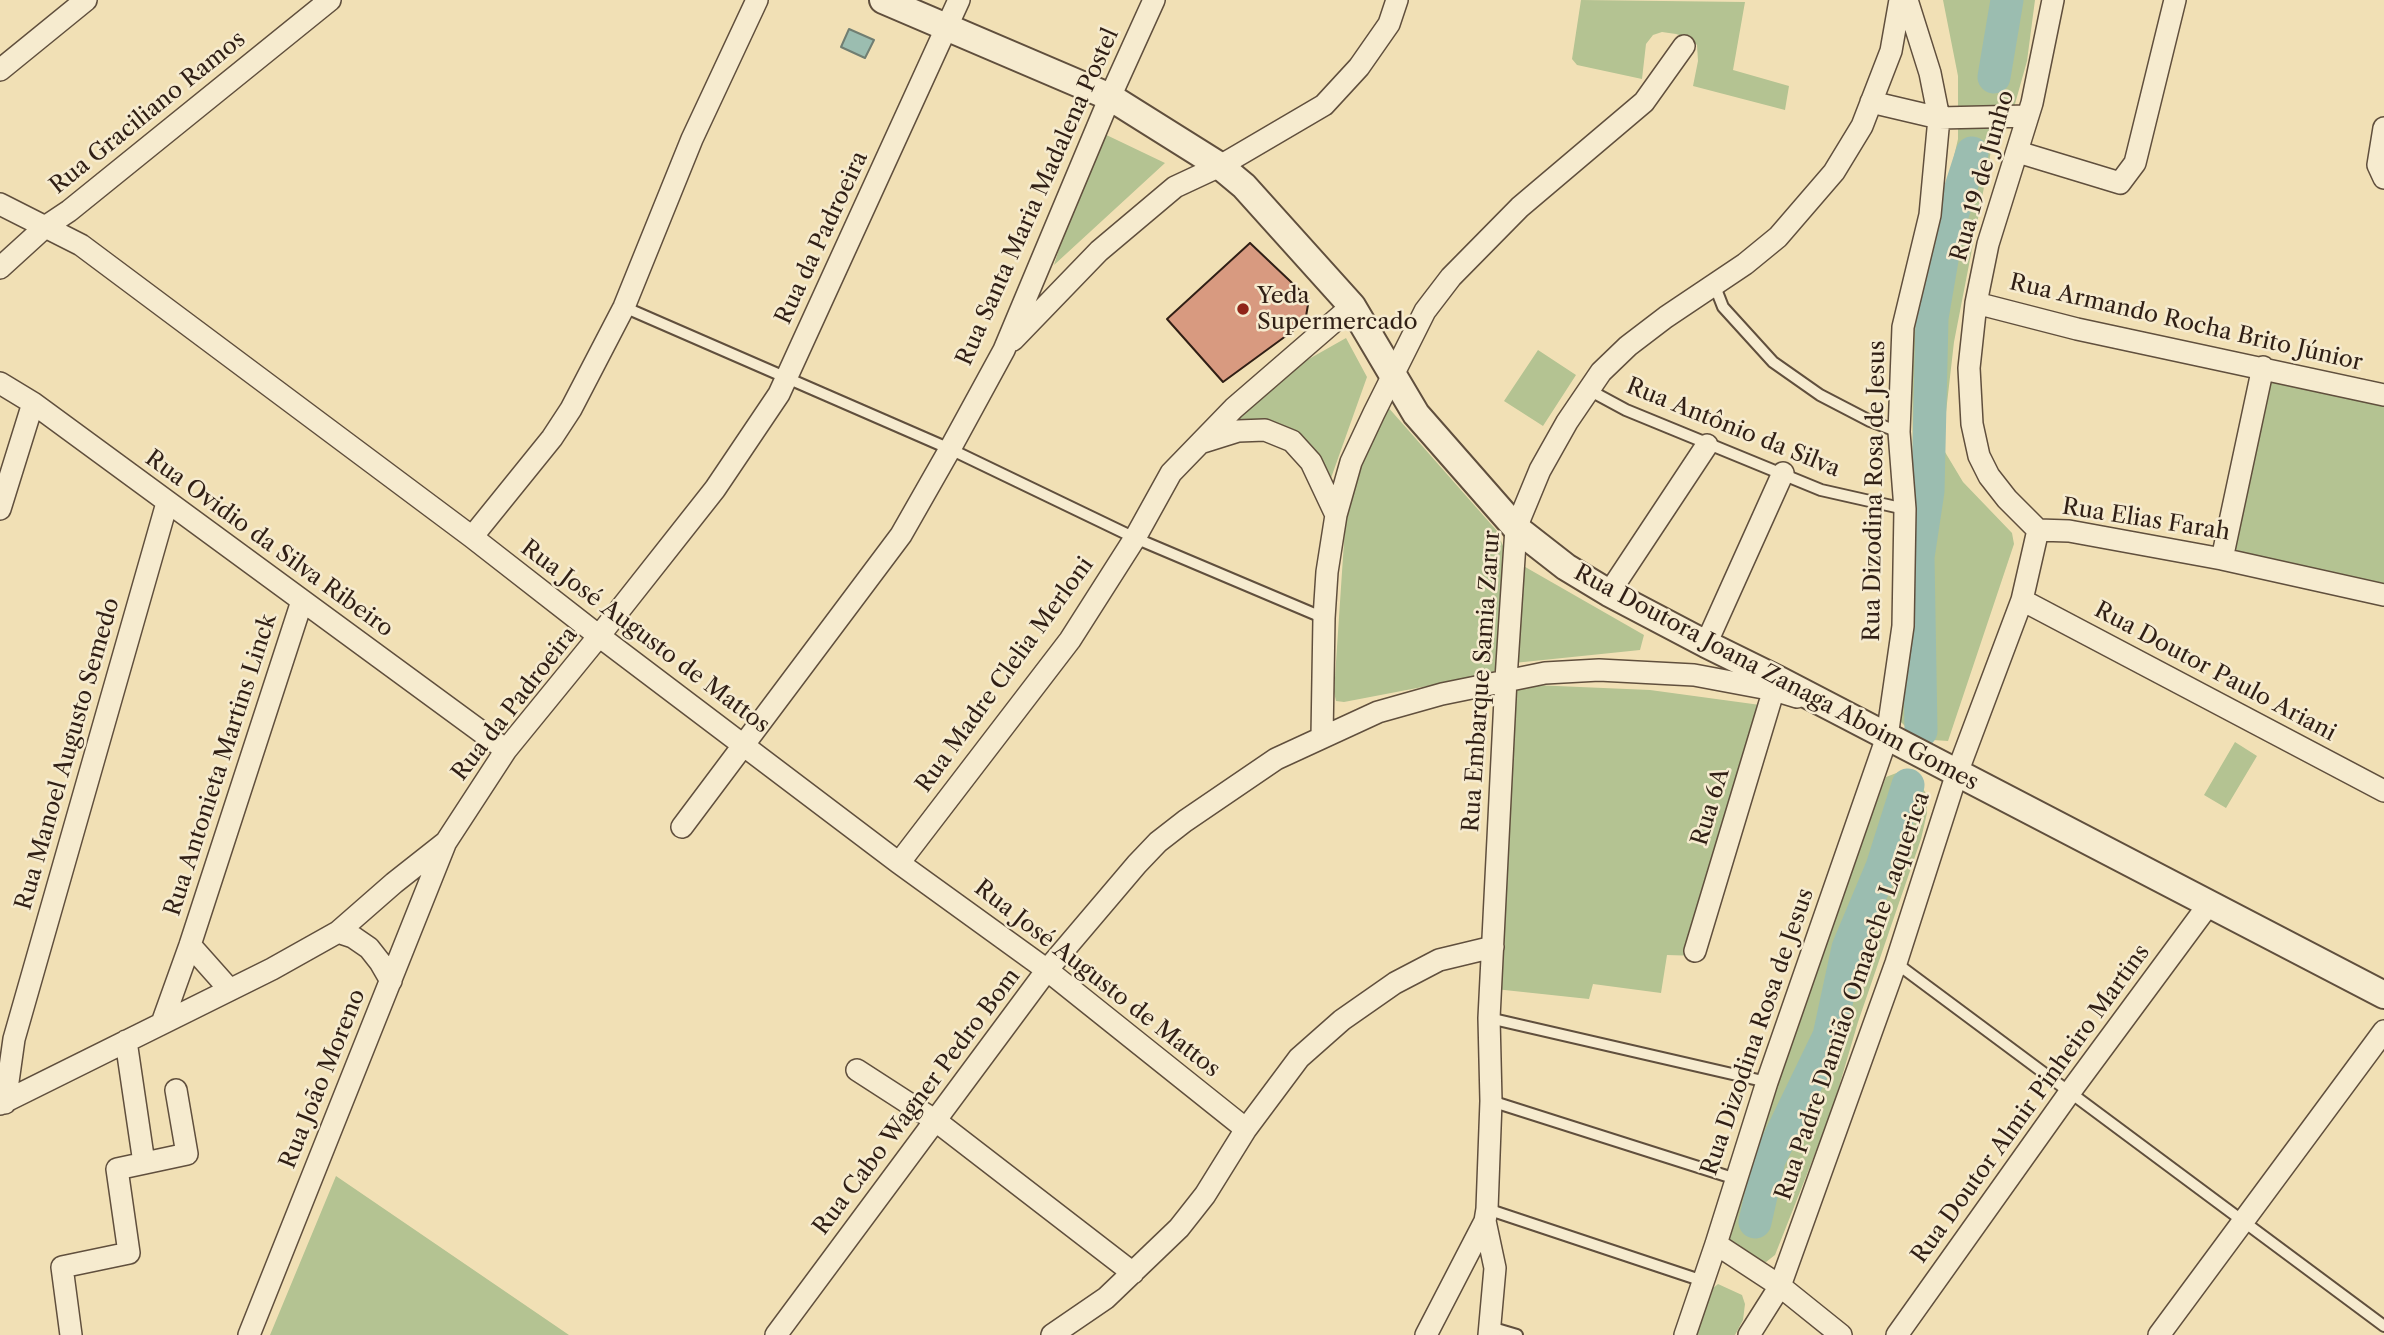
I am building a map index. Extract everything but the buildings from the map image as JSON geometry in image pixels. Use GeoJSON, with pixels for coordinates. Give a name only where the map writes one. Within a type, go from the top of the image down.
{"type":"FeatureCollection","features":[{"type":"Feature","properties":{"kind":"street"},"geometry":{"type":"LineString","coordinates":[[0,70],[86,0]]}},
{"type":"Feature","properties":{"kind":"street","name":"Rua Graciliano Ramos"},"geometry":{"type":"LineString","coordinates":[[0,268],[45,227],[69,211],[330,0]]}},
{"type":"Feature","properties":{"kind":"street"},"geometry":{"type":"LineString","coordinates":[[472,537],[552,438],[571,409],[624,307],[692,139],[757,0]]}},
{"type":"Feature","properties":{"kind":"street","name":"Rua Doutora Joana Zanaga Aboim Gomes"},"geometry":{"type":"LineString","coordinates":[[883,0],[1110,97],[1220,166],[1244,186],[1352,306],[1416,414],[1516,528],[1566,568],[1776,685],[1830,707],[2384,995]]}},
{"type":"Feature","properties":{"kind":"street","name":"Rua da Padroeira"},"geometry":{"type":"LineString","coordinates":[[2,1104],[230,990],[338,932],[446,842],[506,750],[715,489],[779,394],[960,0]]}},
{"type":"Feature","properties":{"kind":"street","name":"Rua Santa Maria Madalena Postel"},"geometry":{"type":"LineString","coordinates":[[682,827],[901,535],[950,449],[1004,350],[1153,0]]}},
{"type":"Feature","properties":{"kind":"street"},"geometry":{"type":"LineString","coordinates":[[1004,350],[1098,251],[1175,187],[1220,166],[1324,105],[1359,67],[1389,24],[1397,0]]}},
{"type":"Feature","properties":{"kind":"street","name":"Rua Embarque Samia Zarur"},"geometry":{"type":"LineString","coordinates":[[1486,1215],[1491,1101],[1489,1018],[1516,528],[1541,470],[1567,422],[1601,372],[1628,346],[1745,264],[1778,237],[1834,172],[1862,126],[1891,51],[1900,0]]}},
{"type":"Feature","properties":{"kind":"street","name":"Rua Dizodina Rosa de Jesus"},"geometry":{"type":"LineString","coordinates":[[1685,1335],[1767,1082],[1887,737],[1903,626],[1905,509],[1899,432],[1903,327],[1930,215],[1938,118],[1930,73],[1907,0]]}},
{"type":"Feature","properties":{"kind":"street","name":"Rua 19 de Junho"},"geometry":{"type":"LineString","coordinates":[[1969,368],[1976,303],[1988,244],[2028,116],[2053,0]]}},
{"type":"Feature","properties":{"kind":"street"},"geometry":{"type":"LineString","coordinates":[[2018,152],[2120,183],[2135,163],[2175,0]]}},
{"type":"Feature","properties":{"kind":"street"},"geometry":{"type":"LineString","coordinates":[[1322,737],[1324,618],[1327,572],[1336,515],[1352,463],[1426,311],[1451,277],[1520,207],[1644,102],[1685,46]]}},
{"type":"Feature","properties":{"kind":"street"},"geometry":{"type":"LineString","coordinates":[[1871,102],[1938,118],[2028,116]]}},
{"type":"Feature","properties":{"kind":"street"},"geometry":{"type":"LineString","coordinates":[[2384,128],[2378,165],[2384,178]]}},
{"type":"Feature","properties":{"kind":"street","name":"Rua José Augusto de Mattos"},"geometry":{"type":"LineString","coordinates":[[0,204],[81,245],[472,537],[899,863],[1047,970],[1246,1129]]}},
{"type":"Feature","properties":{"kind":"street","name":"Rua Armando Rocha Brito Júnior"},"geometry":{"type":"LineString","coordinates":[[1976,303],[2077,329],[2384,395]]}},
{"type":"Feature","properties":{"kind":"street","name":"Rua Madre Clelia Merloni"},"geometry":{"type":"LineString","coordinates":[[899,863],[1070,640],[1135,538],[1171,473],[1234,408],[1352,306]]}},
{"type":"Feature","properties":{"kind":"street","name":"Rua Elias Farah"},"geometry":{"type":"LineString","coordinates":[[1969,368],[1972,424],[1979,457],[1989,476],[2007,499],[2038,530],[2069,531],[2222,559],[2384,595]]}},
{"type":"Feature","properties":{"kind":"street"},"geometry":{"type":"LineString","coordinates":[[2222,559],[2263,368]]}},
{"type":"Feature","properties":{"kind":"street","name":"Rua Ovidio da Silva Ribeiro"},"geometry":{"type":"LineString","coordinates":[[0,383],[33,403],[506,750]]}},
{"type":"Feature","properties":{"kind":"street"},"geometry":{"type":"LineString","coordinates":[[0,509],[33,403]]}},
{"type":"Feature","properties":{"kind":"street"},"geometry":{"type":"LineString","coordinates":[[1198,443],[1238,431],[1265,430],[1292,441],[1311,462],[1336,515]]}},
{"type":"Feature","properties":{"kind":"street"},"geometry":{"type":"LineString","coordinates":[[1609,593],[1707,445]]}},
{"type":"Feature","properties":{"kind":"street"},"geometry":{"type":"LineString","coordinates":[[1706,644],[1783,473]]}},
{"type":"Feature","properties":{"kind":"street","name":"Rua Manoel Augusto Semedo"},"geometry":{"type":"LineString","coordinates":[[2,1104],[14,1039],[167,503]]}},
{"type":"Feature","properties":{"kind":"street","name":"Rua Padre Damião Omaeche Laquerica"},"geometry":{"type":"LineString","coordinates":[[1749,1335],[1780,1286],[1896,963],[1956,774],[2022,600],[2038,530]]}},
{"type":"Feature","properties":{"kind":"street","name":"Rua Doutor Paulo Ariani"},"geometry":{"type":"LineString","coordinates":[[2022,600],[2384,791]]}},
{"type":"Feature","properties":{"kind":"street","name":"Rua Antonieta Martins Linck"},"geometry":{"type":"LineString","coordinates":[[162,1023],[302,601]]}},
{"type":"Feature","properties":{"kind":"street","name":"Rua Cabo Wagner Pedro Bom"},"geometry":{"type":"LineString","coordinates":[[776,1335],[1047,970],[1158,842],[1276,759],[1378,712],[1506,679],[1545,673],[1599,670],[1694,675],[1776,685]]}},
{"type":"Feature","properties":{"kind":"street","name":"Rua 6A"},"geometry":{"type":"LineString","coordinates":[[1695,951],[1776,685]]}},
{"type":"Feature","properties":{"kind":"street","name":"Rua João Moreno"},"geometry":{"type":"LineString","coordinates":[[249,1335],[446,842]]}},
{"type":"Feature","properties":{"kind":"street","name":"Rua Doutor Almir Pinheiro Martins"},"geometry":{"type":"LineString","coordinates":[[1897,1335],[2208,904]]}},
{"type":"Feature","properties":{"kind":"street"},"geometry":{"type":"LineString","coordinates":[[338,932],[353,937],[369,948],[391,981]]}},
{"type":"Feature","properties":{"kind":"street","name":"Rua Antonieta Martins Linck"},"geometry":{"type":"LineString","coordinates":[[190,945],[230,990]]}},
{"type":"Feature","properties":{"kind":"street"},"geometry":{"type":"LineString","coordinates":[[1052,1335],[1106,1298],[1179,1228],[1205,1195],[1246,1129],[1299,1058],[1342,1020],[1395,983],[1438,960],[1493,947]]}},
{"type":"Feature","properties":{"kind":"street"},"geometry":{"type":"LineString","coordinates":[[2159,1335],[2384,1031]]}},
{"type":"Feature","properties":{"kind":"street"},"geometry":{"type":"LineString","coordinates":[[126,1041],[144,1163]]}},
{"type":"Feature","properties":{"kind":"street"},"geometry":{"type":"LineString","coordinates":[[857,1070],[936,1121],[1133,1273]]}},
{"type":"Feature","properties":{"kind":"street"},"geometry":{"type":"LineString","coordinates":[[71,1335],[62,1267],[129,1253],[117,1169],[187,1154],[176,1090]]}},
{"type":"Feature","properties":{"kind":"street"},"geometry":{"type":"LineString","coordinates":[[1486,1215],[1495,1268],[1490,1331]]}},
{"type":"Feature","properties":{"kind":"street"},"geometry":{"type":"LineString","coordinates":[[1426,1335],[1486,1215]]}},
{"type":"Feature","properties":{"kind":"street"},"geometry":{"type":"LineString","coordinates":[[1716,1244],[1780,1286],[1841,1335]]}},
{"type":"Feature","properties":{"kind":"lane"},"geometry":{"type":"LineString","coordinates":[[1713,284],[1723,307],[1773,362],[1820,395],[1870,421],[1899,432]]}},
{"type":"Feature","properties":{"kind":"lane"},"geometry":{"type":"LineString","coordinates":[[624,307],[788,376],[950,449],[1135,538],[1324,618]]}},
{"type":"Feature","properties":{"kind":"lane","name":"Rua Antônio da Silva"},"geometry":{"type":"LineString","coordinates":[[1589,390],[1626,410],[1707,445],[1821,490],[1905,509]]}},
{"type":"Feature","properties":{"kind":"lane"},"geometry":{"type":"LineString","coordinates":[[1896,963],[2384,1326]]}},
{"type":"Feature","properties":{"kind":"lane"},"geometry":{"type":"LineString","coordinates":[[1489,1018],[1767,1082]]}},
{"type":"Feature","properties":{"kind":"lane"},"geometry":{"type":"LineString","coordinates":[[1491,1101],[1736,1180]]}},
{"type":"Feature","properties":{"kind":"lane"},"geometry":{"type":"LineString","coordinates":[[1486,1215],[1703,1281]]}},
{"type":"Feature","properties":{"kind":"lane"},"geometry":{"type":"LineString","coordinates":[[1490,1331],[1517,1335]]}},
{"type":"Feature","properties":{"kind":"green space"},"geometry":{"type":"Polygon","coordinates":[[[1581,0],[1745,2],[1733,70],[1789,86],[1785,110],[1693,86],[1698,61],[1697,45],[1689,38],[1676,34],[1662,32],[1653,35],[1646,44],[1642,79],[1577,65],[1572,59],[1581,0]]]}},
{"type":"Feature","properties":{"kind":"green space"},"geometry":{"type":"Polygon","coordinates":[[[1943,0],[2035,0],[2027,61],[2013,111],[1992,146],[1954,342],[1942,447],[1963,482],[2012,533],[2014,544],[1948,741],[1933,740],[1911,732],[1898,719],[1913,509],[1912,339],[1958,139],[1958,76],[1943,0]]]}},
{"type":"Feature","properties":{"kind":"green space"},"geometry":{"type":"Polygon","coordinates":[[[1096,130],[1165,163],[1054,265],[1096,130]]]}},
{"type":"Feature","properties":{"kind":"green space"},"geometry":{"type":"Polygon","coordinates":[[[1346,338],[1367,377],[1331,478],[1304,442],[1225,424],[1293,368],[1346,338]]]}},
{"type":"Feature","properties":{"kind":"green space"},"geometry":{"type":"Polygon","coordinates":[[[1538,350],[1576,375],[1543,426],[1504,401],[1538,350]]]}},
{"type":"Feature","properties":{"kind":"green space"},"geometry":{"type":"Polygon","coordinates":[[[2268,374],[2384,399],[2384,592],[2227,558],[2268,374]]]}},
{"type":"Feature","properties":{"kind":"green space"},"geometry":{"type":"Polygon","coordinates":[[[1387,406],[1497,531],[1503,546],[1499,666],[1485,675],[1344,702],[1336,701],[1334,692],[1346,512],[1365,444],[1387,406]]]}},
{"type":"Feature","properties":{"kind":"green space"},"geometry":{"type":"Polygon","coordinates":[[[1520,564],[1644,635],[1640,650],[1514,663],[1520,564]]]}},
{"type":"Feature","properties":{"kind":"green space"},"geometry":{"type":"Polygon","coordinates":[[[1510,684],[1650,690],[1775,707],[1698,956],[1667,955],[1661,993],[1593,984],[1589,999],[1495,989],[1510,684]]]}},
{"type":"Feature","properties":{"kind":"green space"},"geometry":{"type":"Polygon","coordinates":[[[2235,742],[2257,756],[2226,808],[2204,795],[2235,742]]]}},
{"type":"Feature","properties":{"kind":"green space"},"geometry":{"type":"Polygon","coordinates":[[[1899,772],[1918,781],[1927,795],[1927,813],[1921,839],[1858,1022],[1833,1107],[1809,1169],[1775,1255],[1766,1262],[1754,1262],[1727,1239],[1815,968],[1886,777],[1899,772]]]}},
{"type":"Feature","properties":{"kind":"green space"},"geometry":{"type":"Polygon","coordinates":[[[336,1176],[569,1335],[270,1335],[336,1176]]]}},
{"type":"Feature","properties":{"kind":"green space"},"geometry":{"type":"Polygon","coordinates":[[[1718,1284],[1742,1295],[1745,1304],[1743,1320],[1735,1335],[1688,1335],[1706,1294],[1718,1284]]]}},
{"type":"Feature","properties":{"kind":"shaded area"},"geometry":{"type":"Polygon","coordinates":[[[849,29],[874,40],[865,58],[841,47],[849,29]]]}},
{"type":"Feature","properties":{"kind":"waterway"},"geometry":{"type":"LineString","coordinates":[[1994,77],[2007,0]]}},
{"type":"Feature","properties":{"kind":"waterway"},"geometry":{"type":"LineString","coordinates":[[1921,731],[1918,557],[1928,491],[1932,318],[1947,231],[1972,153]]}},
{"type":"Feature","properties":{"kind":"waterway"},"geometry":{"type":"LineString","coordinates":[[1755,1222],[1769,1160],[1829,1036],[1848,948],[1882,867],[1908,785]]}},
{"type":"Feature","properties":{"kind":"place","name":"Yeda Supermercado"},"geometry":{"type":"Point","coordinates":[1243,309]}}]}
